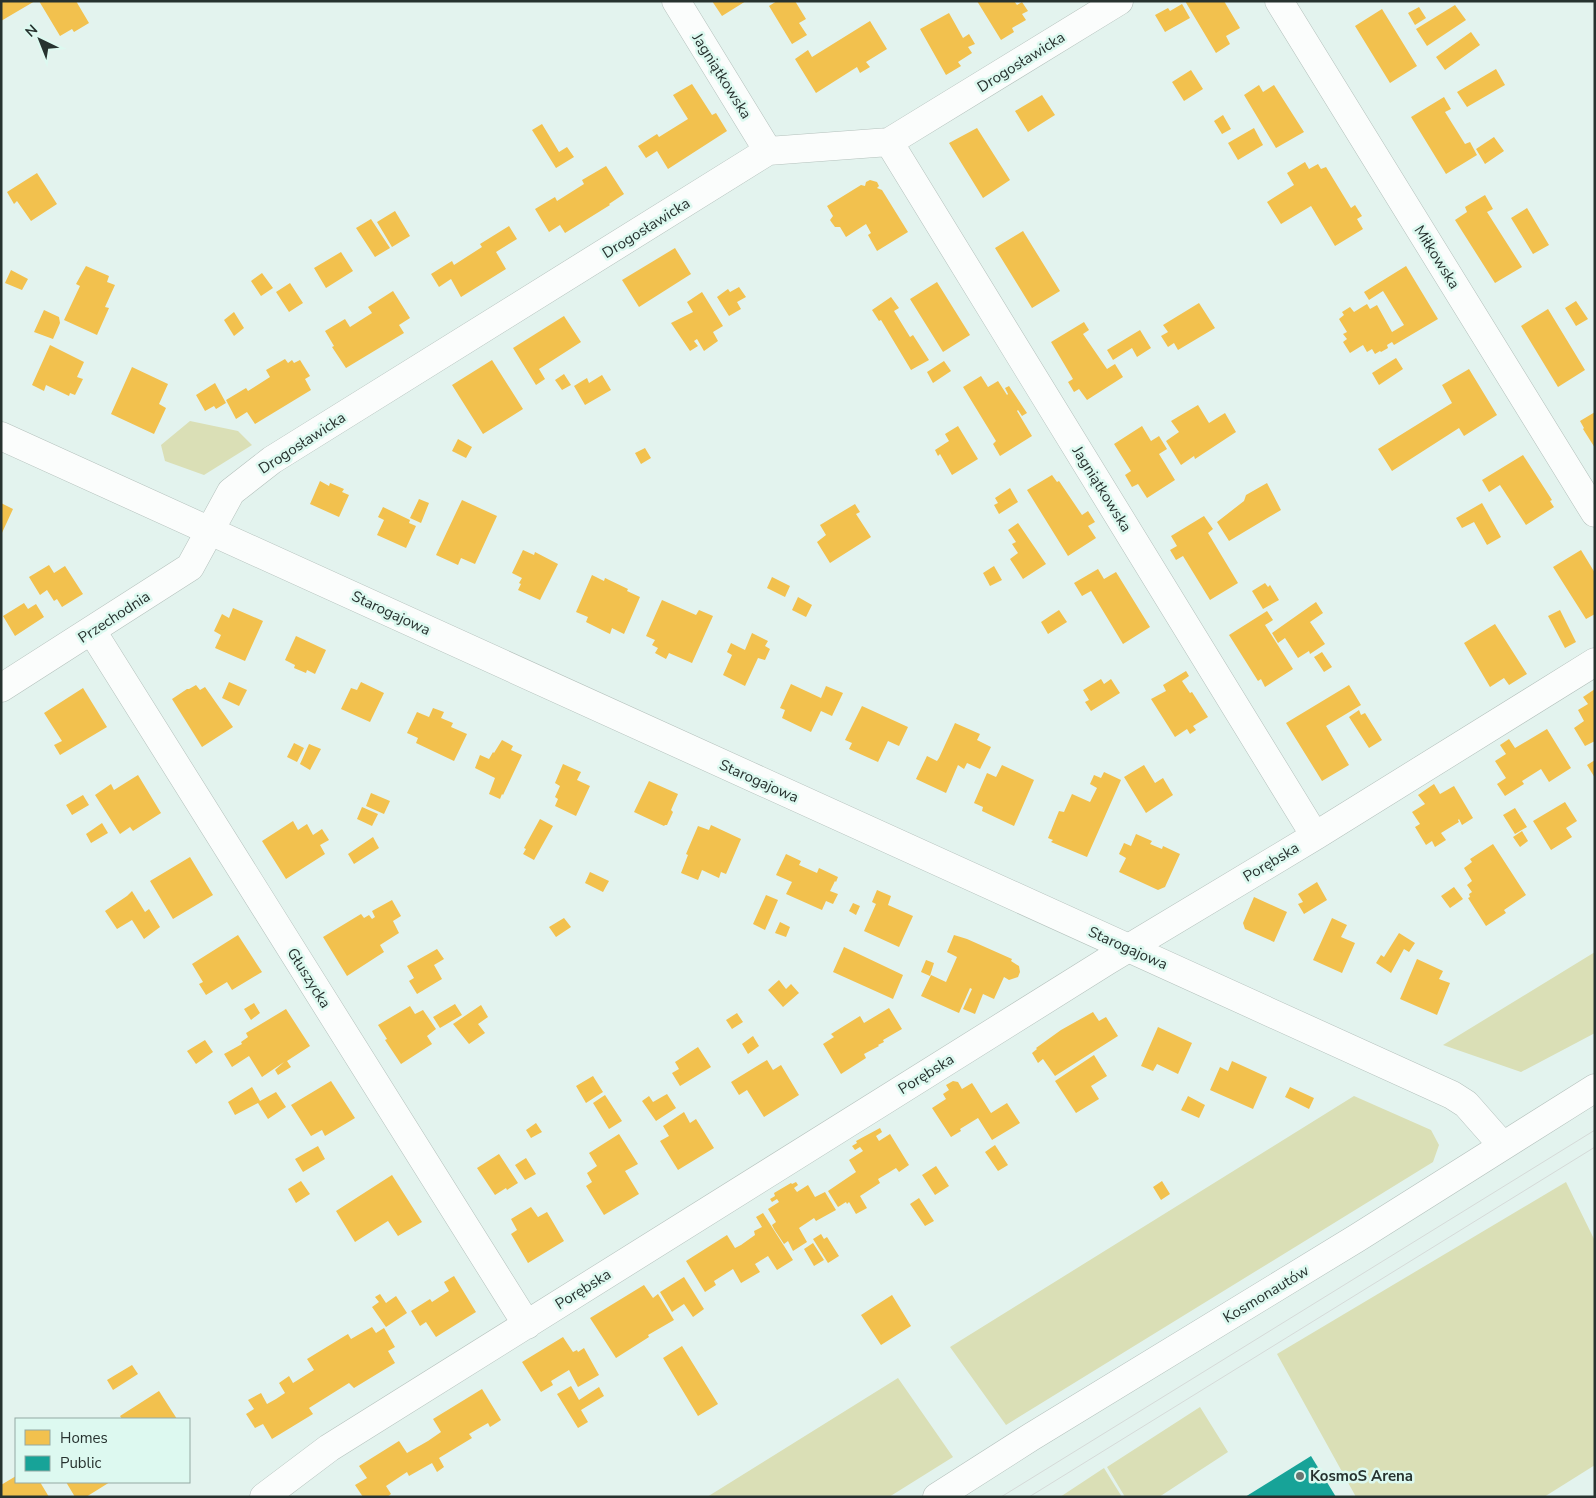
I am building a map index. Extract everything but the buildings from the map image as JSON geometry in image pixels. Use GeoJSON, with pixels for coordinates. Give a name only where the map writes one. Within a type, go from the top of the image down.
{"type":"FeatureCollection","features":[{"type":"Feature","properties":{"kind":"street","name":"Jagniątkowska"},"geometry":{"type":"LineString","coordinates":[[676,1],[768,151]]}},
{"type":"Feature","properties":{"kind":"street","name":"Drogosławicka"},"geometry":{"type":"LineString","coordinates":[[210,530],[231,492],[272,460],[768,151],[889,142],[1119,1]]}},
{"type":"Feature","properties":{"kind":"street","name":"Miłkowska"},"geometry":{"type":"LineString","coordinates":[[1279,1],[1595,513]]}},
{"type":"Feature","properties":{"kind":"street","name":"Jagniątkowska"},"geometry":{"type":"LineString","coordinates":[[889,142],[1315,836]]}},
{"type":"Feature","properties":{"kind":"street","name":"Starogajowa"},"geometry":{"type":"LineString","coordinates":[[1,436],[1452,1095],[1466,1104],[1503,1146]]}},
{"type":"Feature","properties":{"kind":"street","name":"Przechodnia"},"geometry":{"type":"LineString","coordinates":[[1,688],[92,632],[190,567],[210,530]]}},
{"type":"Feature","properties":{"kind":"street","name":"Głuszycka"},"geometry":{"type":"LineString","coordinates":[[92,632],[526,1325]]}},
{"type":"Feature","properties":{"kind":"street","name":"Porębska"},"geometry":{"type":"LineString","coordinates":[[264,1497],[329,1448],[1128,948],[1315,836],[1595,662]]}},
{"type":"Feature","properties":{"kind":"street","name":"Kosmonautów"},"geometry":{"type":"LineString","coordinates":[[950,1493],[1031,1437],[1366,1233],[1595,1088]]}},
{"type":"Feature","properties":{"kind":"green space"},"geometry":{"type":"Polygon","coordinates":[[[190,421],[238,431],[252,445],[204,475],[165,461],[161,445],[190,421]]]}},
{"type":"Feature","properties":{"kind":"green space"},"geometry":{"type":"Polygon","coordinates":[[[1595,952],[1595,1033],[1521,1072],[1443,1045],[1595,952]]]}},
{"type":"Feature","properties":{"kind":"green space"},"geometry":{"type":"Polygon","coordinates":[[[1354,1096],[1431,1130],[1439,1145],[1433,1162],[1006,1425],[950,1347],[1354,1096]]]}},
{"type":"Feature","properties":{"kind":"green space"},"geometry":{"type":"Polygon","coordinates":[[[1566,1182],[1595,1241],[1595,1465],[1544,1497],[1356,1497],[1277,1354],[1566,1182]]]}},
{"type":"Feature","properties":{"kind":"green space"},"geometry":{"type":"Polygon","coordinates":[[[898,1378],[953,1457],[889,1497],[707,1497],[898,1378]]]}},
{"type":"Feature","properties":{"kind":"green space"},"geometry":{"type":"Polygon","coordinates":[[[1200,1407],[1228,1452],[1159,1497],[1125,1497],[1107,1467],[1200,1407]]]}},
{"type":"Feature","properties":{"kind":"green space"},"geometry":{"type":"Polygon","coordinates":[[[1104,1468],[1122,1497],[1060,1497],[1104,1468]]]}},
{"type":"Feature","properties":{"kind":"tram line"},"geometry":{"type":"LineString","coordinates":[[1001,1497],[1595,1130]]}},
{"type":"Feature","properties":{"kind":"tram line"},"geometry":{"type":"LineString","coordinates":[[1029,1497],[1595,1147]]}},
{"type":"Feature","properties":{"kind":"place","name":"KosmoS Arena"},"geometry":{"type":"Point","coordinates":[1300,1476]}}]}
